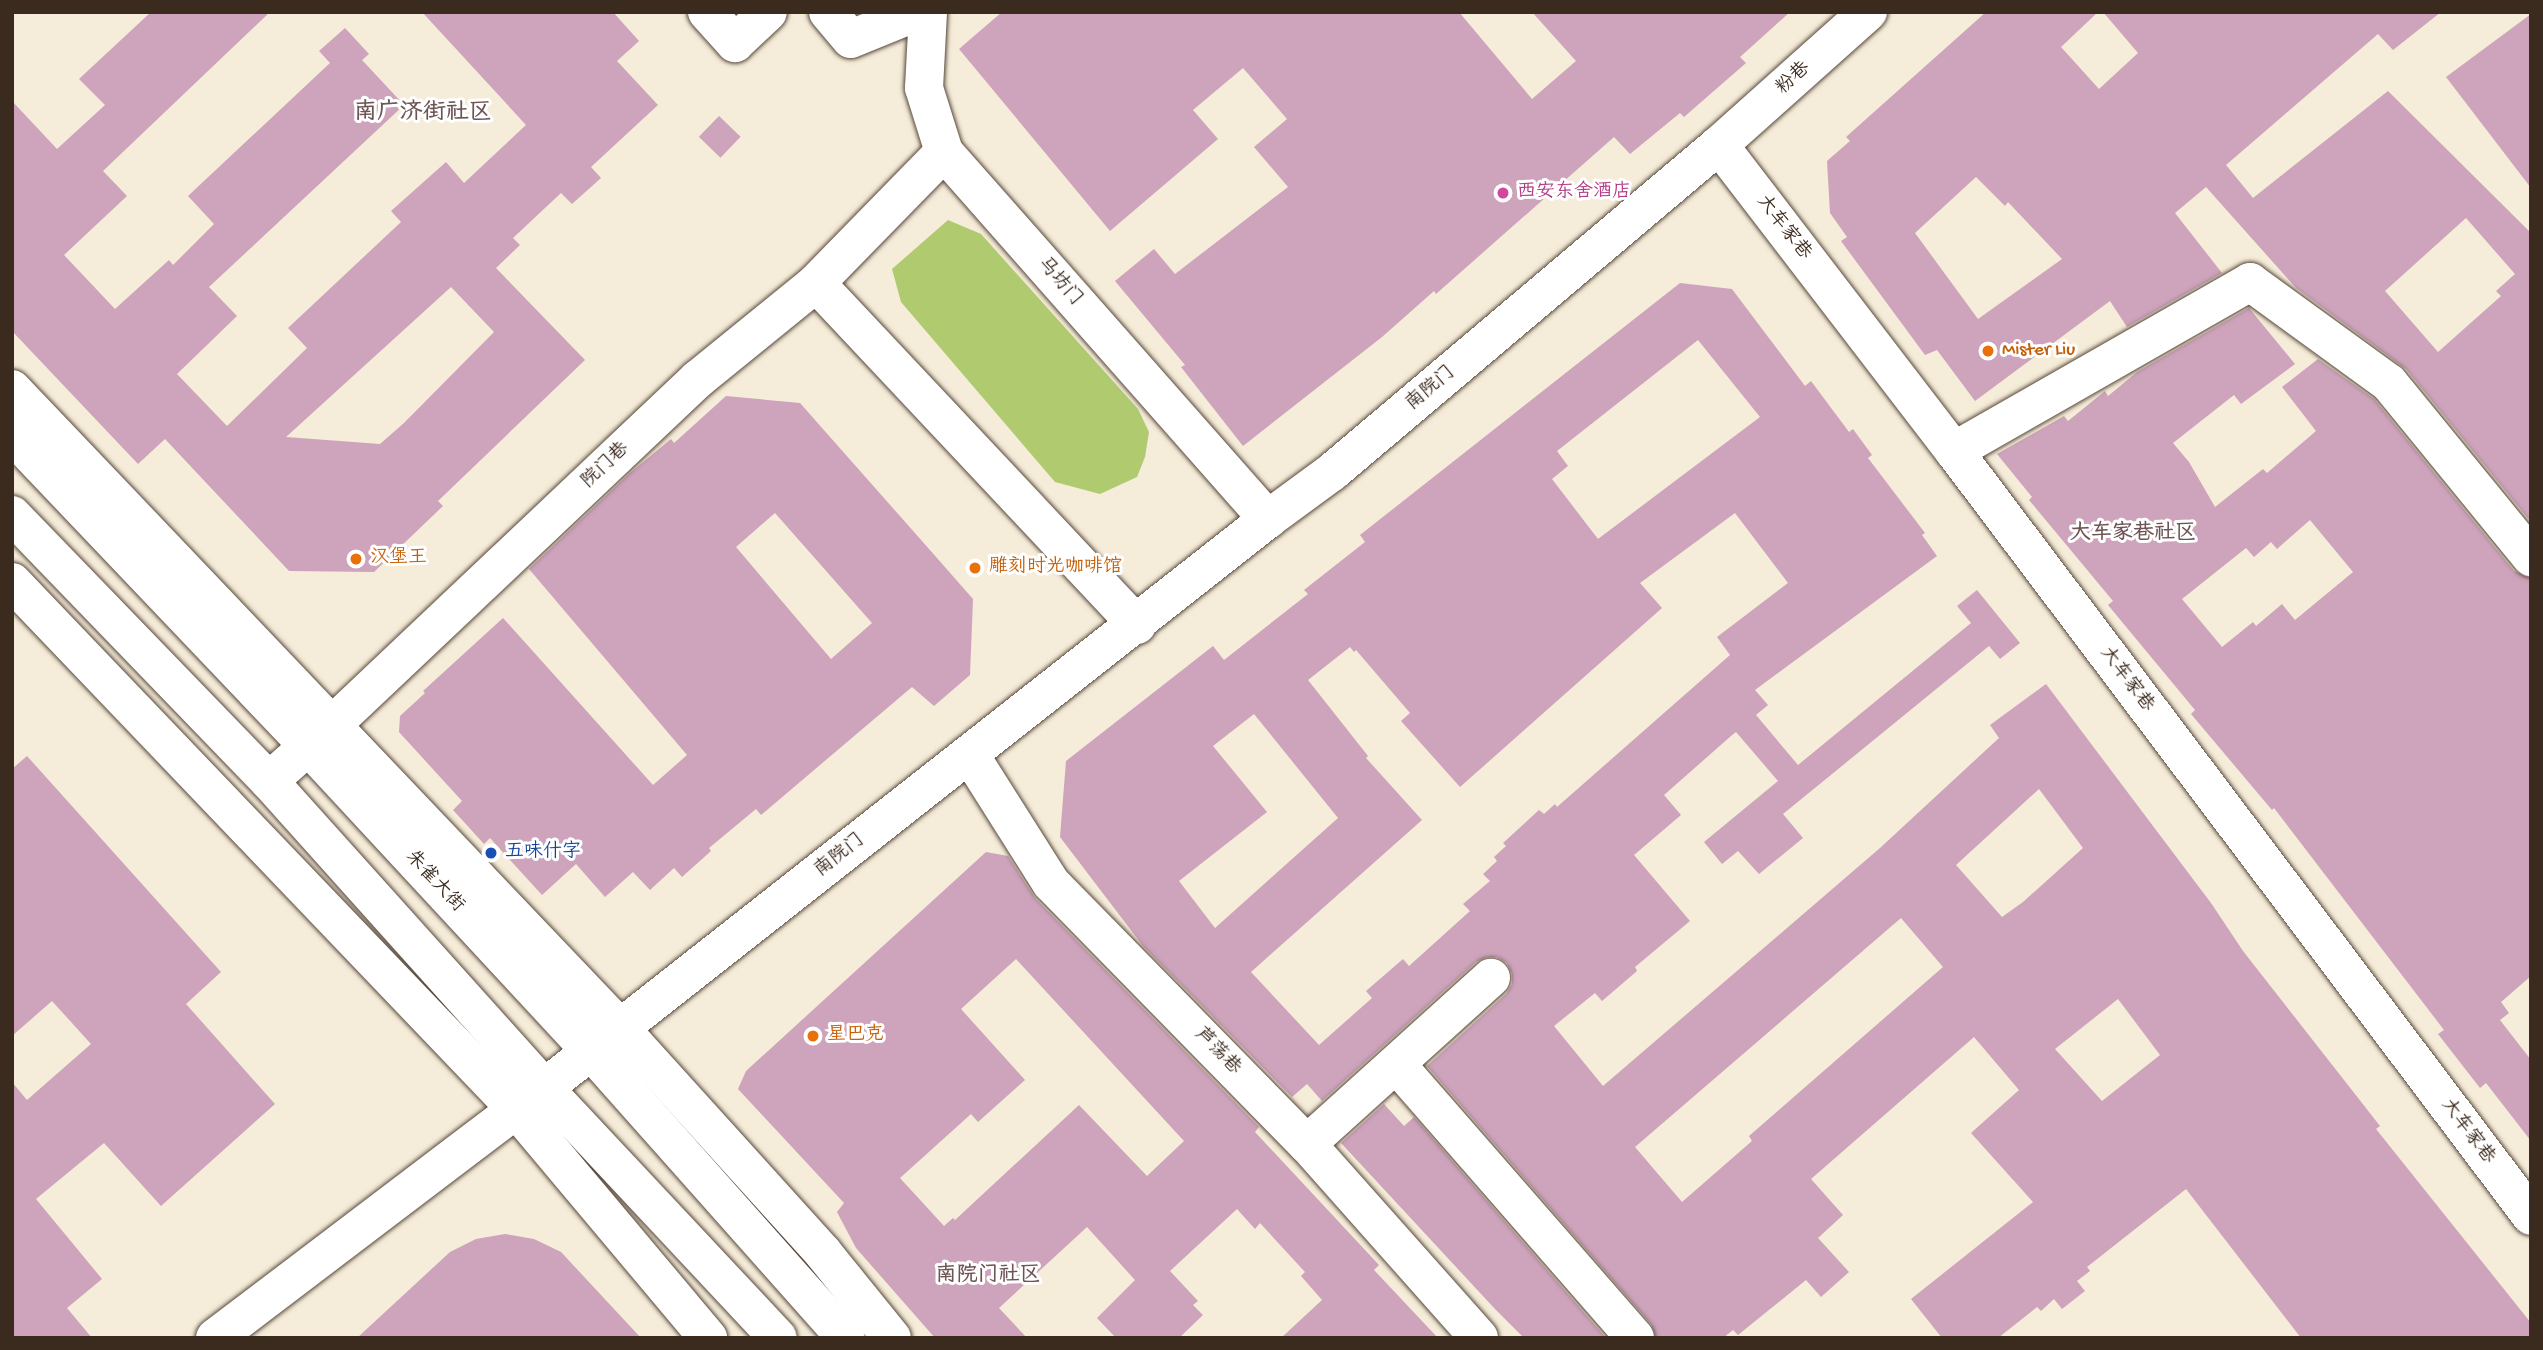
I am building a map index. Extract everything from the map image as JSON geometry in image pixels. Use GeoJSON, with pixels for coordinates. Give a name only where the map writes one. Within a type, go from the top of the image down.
{"type":"FeatureCollection","features":[{"type":"Feature","properties":{"kind":"street"},"geometry":{"type":"LineString","coordinates":[[707,12],[735,43],[768,12]]}},
{"type":"Feature","properties":{"kind":"street"},"geometry":{"type":"LineString","coordinates":[[828,12],[851,38],[917,12]]}},
{"type":"Feature","properties":{"kind":"street","name":"马坊门"},"geometry":{"type":"LineString","coordinates":[[928,12],[924,88],[944,152],[1268,519]]}},
{"type":"Feature","properties":{"kind":"street","name":"粉巷"},"geometry":{"type":"LineString","coordinates":[[1719,145],[1868,12]]}},
{"type":"Feature","properties":{"kind":"street","name":"大车家巷"},"geometry":{"type":"LineString","coordinates":[[1719,145],[1954,451],[2531,1216]]}},
{"type":"Feature","properties":{"kind":"street","name":"南院门"},"geometry":{"type":"LineString","coordinates":[[530,1098],[1137,625],[1268,519],[1332,472],[1719,145]]}},
{"type":"Feature","properties":{"kind":"street","name":"院门巷"},"geometry":{"type":"LineString","coordinates":[[269,781],[698,379],[817,283],[944,152]]}},
{"type":"Feature","properties":{"kind":"street"},"geometry":{"type":"LineString","coordinates":[[1954,451],[2250,282],[2389,383],[2531,557]]}},
{"type":"Feature","properties":{"kind":"street"},"geometry":{"type":"LineString","coordinates":[[817,283],[1137,625]]}},
{"type":"Feature","properties":{"kind":"street"},"geometry":{"type":"LineString","coordinates":[[12,389],[320,736],[621,1028],[824,1254],[892,1338]]}},
{"type":"Feature","properties":{"kind":"street","name":"朱雀大街"},"geometry":{"type":"LineString","coordinates":[[12,435],[320,736],[591,1051],[846,1338]]}},
{"type":"Feature","properties":{"kind":"street"},"geometry":{"type":"LineString","coordinates":[[12,515],[269,781],[530,1098],[708,1338]]}},
{"type":"Feature","properties":{"kind":"street"},"geometry":{"type":"LineString","coordinates":[[12,582],[530,1098],[778,1338]]}},
{"type":"Feature","properties":{"kind":"street","name":"芦荡巷"},"geometry":{"type":"LineString","coordinates":[[970,755],[1051,883],[1307,1144],[1479,1338]]}},
{"type":"Feature","properties":{"kind":"street"},"geometry":{"type":"LineString","coordinates":[[1307,1144],[1491,978]]}},
{"type":"Feature","properties":{"kind":"street"},"geometry":{"type":"LineString","coordinates":[[1397,1065],[1634,1338]]}},
{"type":"Feature","properties":{"kind":"street"},"geometry":{"type":"LineString","coordinates":[[215,1338],[530,1098]]}},
{"type":"Feature","properties":{"kind":"green space"},"geometry":{"type":"Polygon","coordinates":[[[948,220],[981,234],[1138,409],[1149,432],[1145,457],[1137,477],[1100,494],[1055,482],[901,302],[892,269],[948,220]]]}},
{"type":"Feature","properties":{"kind":"building"},"geometry":{"type":"Polygon","coordinates":[[[151,12],[270,12],[103,171],[127,196],[64,255],[115,309],[169,260],[173,265],[214,224],[188,196],[330,63],[319,51],[345,28],[369,54],[362,60],[404,105],[209,287],[237,316],[177,374],[227,426],[307,348],[288,328],[401,222],[391,211],[446,162],[464,183],[526,125],[422,12],[613,12],[639,41],[617,61],[658,105],[591,167],[601,178],[572,204],[561,193],[513,238],[520,245],[496,268],[585,360],[438,501],[443,506],[374,572],[289,571],[165,439],[138,464],[12,331],[12,101],[57,149],[105,105],[79,79],[151,12]],[[451,287],[286,437],[380,444],[494,332],[451,287]]]}},
{"type":"Feature","properties":{"kind":"building"},"geometry":{"type":"Polygon","coordinates":[[[1002,12],[1459,12],[1532,99],[1576,61],[1532,12],[1790,12],[1740,57],[1746,63],[1684,117],[1680,113],[1630,154],[1614,137],[1436,294],[1434,291],[1382,337],[1243,446],[1181,367],[1185,365],[1115,281],[1154,249],[1175,274],[1288,187],[1254,147],[1287,119],[1243,68],[1193,110],[1218,139],[1110,231],[959,49],[1002,12]]]}},
{"type":"Feature","properties":{"kind":"building"},"geometry":{"type":"Polygon","coordinates":[[[1986,12],[2098,12],[2061,47],[2099,89],[2138,53],[2103,12],[2441,12],[2393,50],[2378,34],[2226,165],[2253,198],[2388,91],[2531,233],[2531,522],[2406,369],[2296,288],[2206,187],[2175,213],[2222,273],[2127,327],[2110,301],[1975,401],[1937,350],[1925,355],[1841,241],[1847,237],[1830,213],[1827,161],[1850,141],[1846,137],[1986,12]],[[1976,177],[1915,233],[1978,319],[2062,259],[2008,202],[2005,206],[1976,177]],[[2466,218],[2385,291],[2438,352],[2501,296],[2496,291],[2515,274],[2466,218]]]}},
{"type":"Feature","properties":{"kind":"building"},"geometry":{"type":"Polygon","coordinates":[[[2531,14],[2531,188],[2446,77],[2531,14]]]}},
{"type":"Feature","properties":{"kind":"building"},"geometry":{"type":"Polygon","coordinates":[[[719,116],[741,137],[720,158],[699,137],[719,116]]]}},
{"type":"Feature","properties":{"kind":"building"},"geometry":{"type":"Polygon","coordinates":[[[1680,283],[1732,289],[1805,386],[1811,381],[1849,432],[1853,429],[1872,455],[1868,458],[1925,533],[1922,535],[1937,556],[1755,690],[1768,705],[1756,715],[1798,765],[1971,623],[1957,606],[1977,590],[2020,643],[2000,659],[1989,646],[1783,814],[1803,838],[1759,874],[1738,851],[1722,864],[1704,842],[1778,781],[1736,732],[1731,736],[1664,795],[1681,815],[1634,855],[1690,921],[1635,967],[1637,971],[1602,1001],[1595,993],[1554,1026],[1603,1086],[1880,848],[1999,738],[1990,725],[2046,684],[2211,903],[2243,951],[2380,1126],[2376,1129],[2531,1323],[2531,1338],[2301,1338],[2186,1189],[2087,1267],[2090,1271],[2077,1281],[2085,1291],[2062,1309],[2054,1299],[2041,1311],[2037,1307],[1998,1338],[1942,1338],[1911,1299],[2033,1202],[1971,1133],[2019,1090],[1974,1037],[1811,1179],[1843,1215],[1818,1238],[1849,1272],[1821,1297],[1806,1280],[1738,1335],[1733,1330],[1723,1338],[1656,1338],[1651,1324],[1427,1066],[1506,994],[1512,984],[1512,974],[1507,963],[1497,957],[1487,957],[1476,962],[1322,1101],[1307,1084],[1292,1097],[1143,946],[1060,837],[1066,761],[1213,646],[1224,660],[1308,594],[1304,590],[1365,542],[1360,535],[1680,283]],[[1698,340],[1557,451],[1568,466],[1552,479],[1598,539],[1760,417],[1698,340]],[[1735,513],[1640,583],[1662,608],[1460,787],[1401,721],[1410,713],[1356,650],[1354,652],[1350,647],[1308,680],[1368,756],[1366,758],[1422,820],[1251,972],[1319,1045],[1372,998],[1366,991],[1403,959],[1409,966],[1470,911],[1463,904],[1490,881],[1483,874],[1497,861],[1494,857],[1506,846],[1503,843],[1539,810],[1544,814],[1555,804],[1557,807],[1730,655],[1717,637],[1788,583],[1735,513]],[[1254,714],[1213,746],[1267,812],[1179,881],[1215,928],[1338,818],[1254,714]],[[2039,789],[1956,865],[2002,917],[2023,902],[2083,848],[2039,789]],[[1901,918],[1635,1147],[1682,1202],[1752,1141],[1749,1136],[1943,967],[1901,918]],[[2118,999],[2055,1049],[2102,1101],[2160,1055],[2118,999]]]}},
{"type":"Feature","properties":{"kind":"building"},"geometry":{"type":"Polygon","coordinates":[[[2249,308],[2295,364],[2241,404],[2234,395],[2173,443],[2189,462],[2215,507],[2263,469],[2267,473],[2316,431],[2282,387],[2318,359],[2374,399],[2514,571],[2531,578],[2531,976],[2501,1002],[2509,1013],[2500,1020],[2531,1060],[2531,1141],[2486,1083],[2480,1088],[2438,1034],[2444,1030],[2274,808],[2272,810],[2191,714],[2195,710],[2108,605],[2113,601],[2029,500],[2032,497],[1997,454],[2064,416],[2068,421],[2105,391],[2108,396],[2137,372],[2249,308]],[[2310,520],[2277,549],[2271,542],[2254,557],[2246,548],[2182,599],[2222,647],[2253,622],[2256,626],[2282,604],[2295,620],[2353,572],[2310,520]]]}},
{"type":"Feature","properties":{"kind":"building"},"geometry":{"type":"Polygon","coordinates":[[[726,396],[800,403],[973,599],[970,675],[934,706],[912,687],[761,815],[756,809],[709,848],[711,851],[682,877],[674,868],[650,890],[633,872],[605,897],[576,864],[542,895],[490,838],[484,844],[453,810],[462,801],[399,732],[400,716],[425,693],[423,691],[503,618],[653,785],[687,755],[529,569],[630,473],[671,439],[674,443],[726,396]],[[775,513],[736,547],[831,659],[872,623],[775,513]]]}},
{"type":"Feature","properties":{"kind":"building"},"geometry":{"type":"Polygon","coordinates":[[[27,756],[221,972],[186,1004],[275,1104],[161,1206],[104,1143],[36,1199],[102,1279],[67,1308],[92,1338],[12,1338],[12,1082],[27,1100],[91,1044],[52,1001],[12,1036],[12,769],[27,756]]]}},
{"type":"Feature","properties":{"kind":"building"},"geometry":{"type":"Polygon","coordinates":[[[986,852],[1008,856],[1035,898],[1259,1127],[1255,1132],[1379,1265],[1374,1270],[1438,1338],[1281,1338],[1322,1300],[1301,1276],[1305,1272],[1260,1223],[1255,1229],[1237,1209],[1170,1271],[1198,1301],[1193,1305],[1203,1315],[1179,1338],[1116,1338],[1097,1318],[1135,1280],[1087,1227],[999,1308],[1027,1338],[935,1338],[856,1248],[837,1212],[844,1203],[738,1089],[746,1071],[986,852]],[[1016,959],[961,1009],[1025,1080],[978,1122],[971,1114],[900,1178],[944,1226],[953,1218],[955,1220],[1079,1105],[1147,1176],[1184,1141],[1016,959]]]}},
{"type":"Feature","properties":{"kind":"building"},"geometry":{"type":"Polygon","coordinates":[[[1384,1104],[1404,1126],[1414,1117],[1606,1338],[1524,1338],[1495,1309],[1341,1143],[1384,1104]]]}},
{"type":"Feature","properties":{"kind":"building"},"geometry":{"type":"Polygon","coordinates":[[[505,1234],[534,1239],[561,1252],[641,1338],[357,1338],[450,1252],[476,1239],[505,1234]]]}},
{"type":"Feature","properties":{"kind":"place","name":"西安东舍酒店"},"geometry":{"type":"Point","coordinates":[1503,193]}},
{"type":"Feature","properties":{"kind":"place","name":"Mister Liu"},"geometry":{"type":"Point","coordinates":[1988,351]}},
{"type":"Feature","properties":{"kind":"place","name":"汉堡王"},"geometry":{"type":"Point","coordinates":[356,559]}},
{"type":"Feature","properties":{"kind":"place","name":"雕刻时光咖啡馆"},"geometry":{"type":"Point","coordinates":[975,568]}},
{"type":"Feature","properties":{"kind":"place","name":"五味什字"},"geometry":{"type":"Point","coordinates":[491,853]}},
{"type":"Feature","properties":{"kind":"place","name":"星巴克"},"geometry":{"type":"Point","coordinates":[813,1036]}},
{"type":"Feature","properties":{"kind":"district","name":"南广济街社区"},"geometry":{"type":"Point","coordinates":[423,114]}},
{"type":"Feature","properties":{"kind":"district","name":"大车家巷社区"},"geometry":{"type":"Point","coordinates":[2133,535]}},
{"type":"Feature","properties":{"kind":"district","name":"南院门社区"},"geometry":{"type":"Point","coordinates":[988,1277]}}]}
